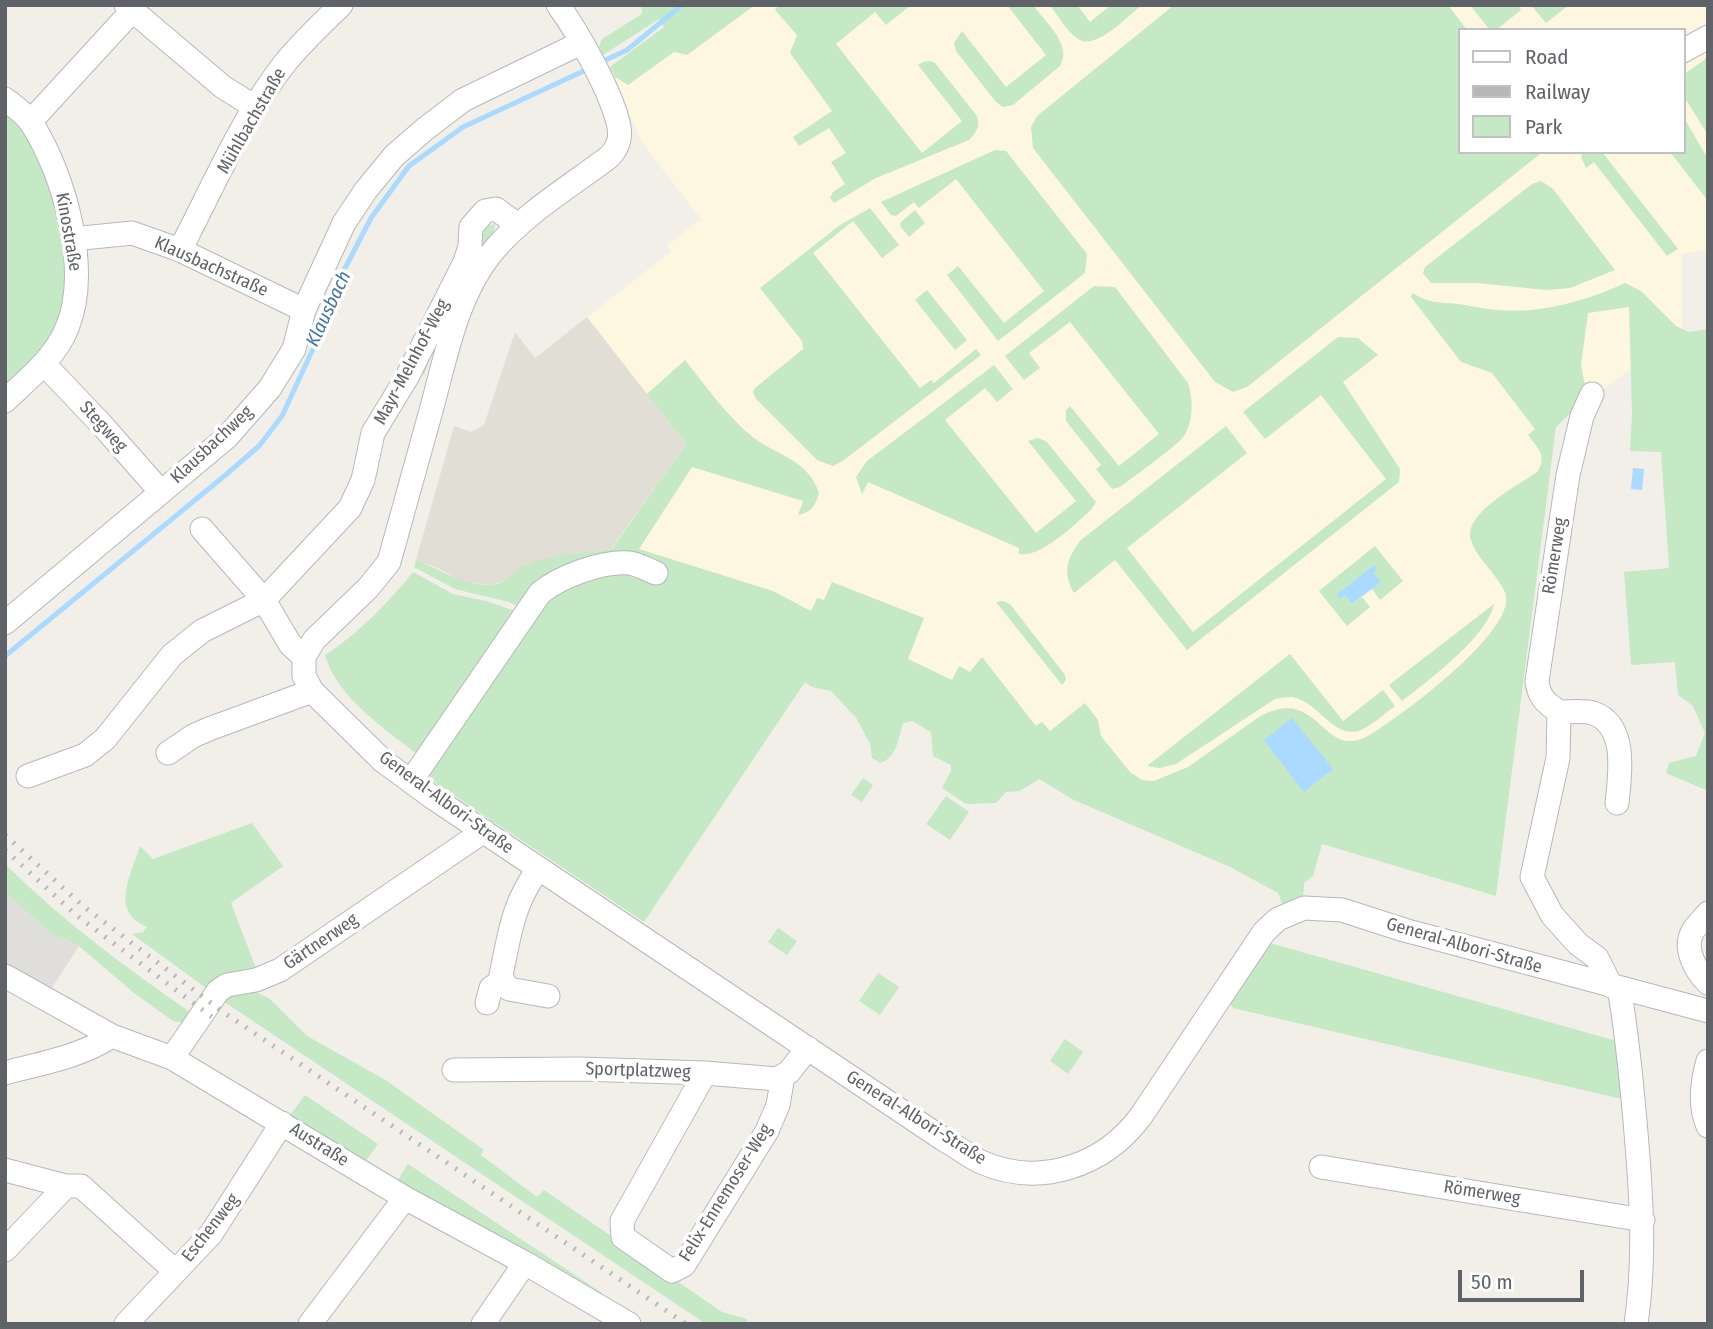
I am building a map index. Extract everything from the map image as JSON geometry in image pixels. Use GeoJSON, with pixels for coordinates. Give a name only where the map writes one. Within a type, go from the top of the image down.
{"type":"FeatureCollection","features":[{"type":"Feature","properties":{"kind":"street","name":"Mühlbachstraße"},"geometry":{"type":"LineString","coordinates":[[180,250],[255,107],[284,64],[318,25],[341,5]]}},
{"type":"Feature","properties":{"kind":"street"},"geometry":{"type":"LineString","coordinates":[[168,753],[209,729],[312,691],[304,676],[303,657],[314,639],[368,588],[389,562],[449,346],[467,295],[485,262],[517,228],[614,152],[619,140],[617,119],[583,45],[558,5]]}},
{"type":"Feature","properties":{"kind":"street"},"geometry":{"type":"LineString","coordinates":[[31,121],[129,8],[223,88],[255,107]]}},
{"type":"Feature","properties":{"kind":"street"},"geometry":{"type":"LineString","coordinates":[[1685,50],[1708,37]]}},
{"type":"Feature","properties":{"kind":"street","name":"Klausbachweg"},"geometry":{"type":"LineString","coordinates":[[5,624],[227,437],[270,388],[294,349],[304,310],[344,223],[366,190],[394,156],[463,100],[583,45]]}},
{"type":"Feature","properties":{"kind":"street","name":"Kinostraße"},"geometry":{"type":"LineString","coordinates":[[5,99],[31,121],[58,176],[73,239],[76,265],[73,312],[58,346],[44,364],[5,401]]}},
{"type":"Feature","properties":{"kind":"street","name":"Mayr-Melnhof-Weg"},"geometry":{"type":"LineString","coordinates":[[28,776],[85,755],[105,739],[172,655],[202,631],[264,600],[350,508],[363,480],[373,433],[407,377],[465,262],[470,246],[471,227],[476,218],[485,211],[496,209],[517,228]]}},
{"type":"Feature","properties":{"kind":"street","name":"Klausbachstraße"},"geometry":{"type":"LineString","coordinates":[[73,239],[132,233],[180,250],[304,310]]}},
{"type":"Feature","properties":{"kind":"street","name":"Stegweg"},"geometry":{"type":"LineString","coordinates":[[44,364],[161,492]]}},
{"type":"Feature","properties":{"kind":"street","name":"Römerweg"},"geometry":{"type":"LineString","coordinates":[[1559,712],[1543,701],[1538,692],[1537,681],[1568,475],[1581,416],[1592,394]]}},
{"type":"Feature","properties":{"kind":"street"},"geometry":{"type":"LineString","coordinates":[[202,528],[264,600],[290,643],[303,657]]}},
{"type":"Feature","properties":{"kind":"street"},"geometry":{"type":"LineString","coordinates":[[411,782],[540,593],[566,577],[607,566],[631,563],[656,573]]}},
{"type":"Feature","properties":{"kind":"street","name":"General-Albori-Straße"},"geometry":{"type":"LineString","coordinates":[[312,691],[383,761],[411,782],[980,1161],[1013,1172],[1046,1174],[1084,1162],[1119,1142],[1142,1116],[1264,932],[1278,919],[1304,908],[1342,910],[1404,930],[1708,1011]]}},
{"type":"Feature","properties":{"kind":"street"},"geometry":{"type":"LineString","coordinates":[[1617,803],[1620,756],[1615,734],[1604,719],[1594,714],[1583,711],[1559,712],[1558,758],[1532,877],[1552,915],[1578,944],[1597,958],[1615,987],[1627,1034],[1643,1220],[1642,1288],[1636,1324]]}},
{"type":"Feature","properties":{"kind":"street","name":"Gärtnerweg"},"geometry":{"type":"LineString","coordinates":[[172,1058],[218,991],[228,985],[256,980],[280,970],[484,831]]}},
{"type":"Feature","properties":{"kind":"street"},"geometry":{"type":"LineString","coordinates":[[538,869],[516,905],[501,975],[505,985],[514,990],[548,996]]}},
{"type":"Feature","properties":{"kind":"street"},"geometry":{"type":"LineString","coordinates":[[1708,913],[1691,932],[1689,947],[1692,961],[1708,982]]}},
{"type":"Feature","properties":{"kind":"street","name":"Austraße"},"geometry":{"type":"LineString","coordinates":[[5,976],[112,1036],[172,1058],[405,1198],[525,1263],[629,1324]]}},
{"type":"Feature","properties":{"kind":"street"},"geometry":{"type":"LineString","coordinates":[[486,1003],[491,988],[502,981]]}},
{"type":"Feature","properties":{"kind":"street"},"geometry":{"type":"LineString","coordinates":[[5,1073],[79,1054],[112,1036]]}},
{"type":"Feature","properties":{"kind":"street"},"geometry":{"type":"LineString","coordinates":[[783,1076],[808,1048]]}},
{"type":"Feature","properties":{"kind":"street"},"geometry":{"type":"LineString","coordinates":[[1708,1061],[1703,1077],[1702,1098],[1704,1118],[1708,1126]]}},
{"type":"Feature","properties":{"kind":"street","name":"Sportplatzweg"},"geometry":{"type":"LineString","coordinates":[[454,1070],[580,1069],[705,1073],[777,1079],[783,1076]]}},
{"type":"Feature","properties":{"kind":"street","name":"Felix-Ennemoser-Weg"},"geometry":{"type":"LineString","coordinates":[[705,1073],[622,1221],[623,1237],[672,1271],[684,1265],[767,1131],[778,1105],[783,1076]]}},
{"type":"Feature","properties":{"kind":"street","name":"Eschenweg"},"geometry":{"type":"LineString","coordinates":[[126,1324],[211,1234],[282,1123]]}},
{"type":"Feature","properties":{"kind":"street","name":"Römerweg"},"geometry":{"type":"LineString","coordinates":[[1321,1167],[1643,1220]]}},
{"type":"Feature","properties":{"kind":"street"},"geometry":{"type":"LineString","coordinates":[[5,1170],[66,1186],[81,1186],[176,1271]]}},
{"type":"Feature","properties":{"kind":"street"},"geometry":{"type":"LineString","coordinates":[[5,1250],[66,1186]]}},
{"type":"Feature","properties":{"kind":"street"},"geometry":{"type":"LineString","coordinates":[[310,1324],[405,1198]]}},
{"type":"Feature","properties":{"kind":"street"},"geometry":{"type":"LineString","coordinates":[[484,1324],[525,1263]]}},
{"type":"Feature","properties":{"kind":"shaded area"},"geometry":{"type":"Polygon","coordinates":[[[709,5],[1708,5],[1708,250],[1682,254],[1682,332],[1575,409],[1556,427],[1496,896],[1316,842],[1163,802],[620,556],[686,444],[587,317],[671,252],[667,246],[701,219],[641,141],[615,77],[709,5]]]}},
{"type":"Feature","properties":{"kind":"shaded area"},"geometry":{"type":"Polygon","coordinates":[[[587,317],[686,444],[611,549],[528,563],[510,579],[490,585],[463,582],[416,560],[454,426],[471,432],[484,425],[515,332],[535,358],[587,317]]]}},
{"type":"Feature","properties":{"kind":"shaded area"},"geometry":{"type":"Polygon","coordinates":[[[5,892],[50,933],[79,946],[48,994],[5,970],[5,892]]]}},
{"type":"Feature","properties":{"kind":"green space"},"geometry":{"type":"Polygon","coordinates":[[[641,5],[755,5],[687,55],[674,52],[628,85],[615,77],[610,67],[664,27],[659,19],[603,55],[599,47],[602,39],[642,14],[641,5]]]}},
{"type":"Feature","properties":{"kind":"green space"},"geometry":{"type":"Polygon","coordinates":[[[779,5],[911,5],[886,25],[875,12],[836,44],[922,153],[962,121],[918,65],[922,63],[935,63],[977,116],[976,132],[969,140],[876,178],[834,203],[830,198],[833,192],[845,184],[831,162],[846,153],[829,128],[799,146],[793,137],[832,111],[790,53],[797,35],[775,10],[779,5]]]}},
{"type":"Feature","properties":{"kind":"green space"},"geometry":{"type":"Polygon","coordinates":[[[1007,5],[1033,5],[1056,34],[1063,50],[1063,58],[1060,66],[1013,105],[1003,107],[996,102],[956,51],[954,43],[962,31],[1006,87],[1046,55],[1007,5]]]}},
{"type":"Feature","properties":{"kind":"green space"},"geometry":{"type":"Polygon","coordinates":[[[1050,5],[1077,5],[1090,22],[1111,5],[1142,5],[1112,30],[1087,42],[1071,34],[1050,5]]]}},
{"type":"Feature","properties":{"kind":"green space"},"geometry":{"type":"Polygon","coordinates":[[[1174,5],[1448,5],[1465,28],[1458,28],[1458,154],[1540,154],[1247,387],[1233,392],[1215,382],[1033,148],[1031,127],[1037,116],[1174,5]]]}},
{"type":"Feature","properties":{"kind":"green space"},"geometry":{"type":"Polygon","coordinates":[[[1470,5],[1518,5],[1521,10],[1498,28],[1488,28],[1470,5]]]}},
{"type":"Feature","properties":{"kind":"green space"},"geometry":{"type":"Polygon","coordinates":[[[1531,5],[1569,5],[1546,23],[1531,5]]]}},
{"type":"Feature","properties":{"kind":"green space"},"geometry":{"type":"Polygon","coordinates":[[[1708,57],[1708,135],[1685,98],[1685,74],[1708,57]]]}},
{"type":"Feature","properties":{"kind":"green space"},"geometry":{"type":"Polygon","coordinates":[[[5,110],[29,140],[50,184],[62,228],[66,274],[60,317],[51,338],[5,390],[5,110]]]}},
{"type":"Feature","properties":{"kind":"green space"},"geometry":{"type":"Polygon","coordinates":[[[1685,119],[1708,159],[1708,197],[1705,197],[1672,154],[1685,154],[1685,119]]]}},
{"type":"Feature","properties":{"kind":"green space"},"geometry":{"type":"Polygon","coordinates":[[[995,150],[1006,151],[1087,254],[1085,273],[998,341],[947,275],[958,266],[1004,323],[1044,291],[956,179],[919,208],[914,202],[896,216],[891,215],[881,202],[995,150]]]}},
{"type":"Feature","properties":{"kind":"green space"},"geometry":{"type":"Polygon","coordinates":[[[1582,154],[1604,154],[1678,249],[1667,256],[1594,162],[1586,168],[1582,154]]]}},
{"type":"Feature","properties":{"kind":"green space"},"geometry":{"type":"Polygon","coordinates":[[[1541,181],[1553,189],[1615,270],[1570,288],[1546,290],[1478,283],[1431,283],[1423,273],[1425,267],[1532,184],[1541,181]]]}},
{"type":"Feature","properties":{"kind":"green space"},"geometry":{"type":"Polygon","coordinates":[[[870,208],[899,245],[882,258],[853,221],[813,253],[920,388],[931,380],[934,383],[976,349],[981,355],[833,466],[817,460],[756,399],[753,392],[803,349],[802,341],[760,288],[840,225],[870,208]]]}},
{"type":"Feature","properties":{"kind":"green space"},"geometry":{"type":"Polygon","coordinates":[[[915,210],[925,223],[909,237],[900,226],[915,210]]]}},
{"type":"Feature","properties":{"kind":"green space"},"geometry":{"type":"Polygon","coordinates":[[[495,224],[493,233],[474,260],[460,288],[424,375],[416,371],[474,248],[488,226],[495,224]]]}},
{"type":"Feature","properties":{"kind":"green space"},"geometry":{"type":"Polygon","coordinates":[[[1625,283],[1641,291],[1676,326],[1689,332],[1708,329],[1708,791],[1666,773],[1669,763],[1696,756],[1705,733],[1693,706],[1678,695],[1675,662],[1631,665],[1624,572],[1669,568],[1661,452],[1630,451],[1632,414],[1629,307],[1588,313],[1581,365],[1586,390],[1575,409],[1556,427],[1496,896],[1322,844],[1313,876],[1304,883],[1303,901],[1283,906],[1278,893],[1230,867],[1074,800],[1039,779],[1020,791],[1006,792],[996,803],[966,804],[942,788],[951,771],[951,765],[933,756],[931,732],[912,721],[903,723],[893,752],[886,761],[880,763],[872,758],[870,744],[857,719],[831,691],[812,687],[805,682],[644,922],[413,768],[421,757],[379,725],[352,699],[340,685],[325,655],[372,617],[413,572],[453,594],[518,612],[521,608],[509,602],[455,589],[414,567],[416,560],[460,579],[488,585],[501,582],[524,565],[539,560],[612,549],[686,444],[647,394],[685,360],[735,421],[754,438],[800,466],[808,473],[819,493],[812,508],[798,515],[803,501],[692,467],[639,549],[773,591],[811,611],[817,598],[824,600],[832,582],[924,618],[908,659],[952,680],[959,666],[970,672],[982,657],[1036,726],[1042,722],[1050,731],[1085,703],[1098,720],[1101,736],[1130,772],[1142,780],[1154,781],[1188,767],[1259,717],[1280,709],[1296,709],[1341,740],[1354,741],[1371,734],[1405,711],[1449,676],[1487,637],[1500,619],[1506,603],[1505,592],[1475,549],[1471,530],[1483,510],[1537,472],[1542,462],[1540,453],[1528,435],[1535,429],[1492,373],[1461,362],[1411,297],[1413,293],[1435,302],[1514,311],[1579,301],[1625,283]]]}},
{"type":"Feature","properties":{"kind":"green space"},"geometry":{"type":"Polygon","coordinates":[[[1094,286],[1115,287],[1188,383],[1192,403],[1190,423],[1184,436],[1120,487],[1112,489],[1096,469],[1101,465],[1066,421],[1066,410],[1070,406],[1119,466],[1159,434],[1070,322],[1029,353],[1040,368],[1024,380],[1005,356],[1094,286]]]}},
{"type":"Feature","properties":{"kind":"green space"},"geometry":{"type":"Polygon","coordinates":[[[927,290],[967,340],[955,350],[915,300],[927,290]]]}},
{"type":"Feature","properties":{"kind":"green space"},"geometry":{"type":"Polygon","coordinates":[[[1338,337],[1358,338],[1378,355],[1343,382],[1400,469],[1399,482],[1187,650],[1115,560],[1074,593],[1067,572],[1069,559],[1081,540],[1226,426],[1247,453],[1127,548],[1193,632],[1386,479],[1321,395],[1265,439],[1243,412],[1338,337]]]}},
{"type":"Feature","properties":{"kind":"green space"},"geometry":{"type":"Polygon","coordinates":[[[994,365],[1013,389],[997,402],[985,388],[945,420],[1036,533],[1076,501],[1028,441],[1038,438],[1046,441],[1096,502],[1091,510],[1057,539],[1028,554],[1019,554],[1019,548],[868,482],[862,494],[856,477],[867,461],[994,365]]]}},
{"type":"Feature","properties":{"kind":"green space"},"geometry":{"type":"Polygon","coordinates":[[[1375,546],[1403,581],[1380,600],[1372,589],[1380,582],[1373,573],[1374,565],[1337,595],[1345,595],[1352,604],[1362,597],[1370,607],[1347,626],[1319,591],[1375,546]]]}},
{"type":"Feature","properties":{"kind":"green space"},"geometry":{"type":"Polygon","coordinates":[[[996,602],[1010,604],[1065,675],[1066,680],[1062,685],[996,602]]]}},
{"type":"Feature","properties":{"kind":"green space"},"geometry":{"type":"Polygon","coordinates":[[[1494,604],[1481,630],[1456,657],[1402,701],[1389,685],[1494,604]]]}},
{"type":"Feature","properties":{"kind":"green space"},"geometry":{"type":"Polygon","coordinates":[[[1290,654],[1343,721],[1383,690],[1395,706],[1367,727],[1353,732],[1335,726],[1302,700],[1292,697],[1275,699],[1176,764],[1160,768],[1147,766],[1290,654]]]}},
{"type":"Feature","properties":{"kind":"green space"},"geometry":{"type":"Polygon","coordinates":[[[863,778],[873,785],[862,802],[851,795],[863,778]]]}},
{"type":"Feature","properties":{"kind":"green space"},"geometry":{"type":"Polygon","coordinates":[[[946,796],[969,812],[950,840],[926,824],[946,796]]]}},
{"type":"Feature","properties":{"kind":"green space"},"geometry":{"type":"Polygon","coordinates":[[[252,823],[283,866],[231,903],[257,971],[210,991],[132,934],[143,932],[147,927],[135,920],[129,912],[126,902],[128,881],[140,846],[153,859],[252,823]]]}},
{"type":"Feature","properties":{"kind":"green space"},"geometry":{"type":"Polygon","coordinates":[[[5,864],[96,944],[193,1014],[185,1023],[173,1021],[134,993],[79,946],[50,933],[5,892],[5,864]]]}},
{"type":"Feature","properties":{"kind":"green space"},"geometry":{"type":"Polygon","coordinates":[[[778,928],[797,941],[787,955],[768,942],[778,928]]]}},
{"type":"Feature","properties":{"kind":"green space"},"geometry":{"type":"Polygon","coordinates":[[[1270,943],[1620,1042],[1626,1100],[1233,1008],[1228,1001],[1270,943]]]}},
{"type":"Feature","properties":{"kind":"green space"},"geometry":{"type":"Polygon","coordinates":[[[878,973],[899,987],[880,1015],[859,1001],[878,973]]]}},
{"type":"Feature","properties":{"kind":"green space"},"geometry":{"type":"Polygon","coordinates":[[[254,991],[270,999],[307,1036],[384,1079],[484,1150],[481,1155],[537,1197],[544,1190],[722,1312],[747,1319],[747,1324],[706,1324],[223,1001],[228,993],[254,991]]]}},
{"type":"Feature","properties":{"kind":"green space"},"geometry":{"type":"Polygon","coordinates":[[[1065,1039],[1083,1052],[1068,1074],[1050,1061],[1065,1039]]]}},
{"type":"Feature","properties":{"kind":"green space"},"geometry":{"type":"Polygon","coordinates":[[[305,1095],[378,1144],[363,1165],[288,1118],[305,1095]]]}},
{"type":"Feature","properties":{"kind":"green space"},"geometry":{"type":"Polygon","coordinates":[[[408,1164],[602,1293],[605,1297],[396,1183],[408,1164]]]}},
{"type":"Feature","properties":{"kind":"water"},"geometry":{"type":"Polygon","coordinates":[[[1633,468],[1644,469],[1642,490],[1631,489],[1633,468]]]}},
{"type":"Feature","properties":{"kind":"water"},"geometry":{"type":"Polygon","coordinates":[[[1374,565],[1377,569],[1373,573],[1381,582],[1352,604],[1345,595],[1340,599],[1336,595],[1374,565]]]}},
{"type":"Feature","properties":{"kind":"water"},"geometry":{"type":"Polygon","coordinates":[[[1292,718],[1333,769],[1304,792],[1264,740],[1292,718]]]}},
{"type":"Feature","properties":{"kind":"waterway","name":"Klausbach"},"geometry":{"type":"LineString","coordinates":[[599,63],[627,50],[682,5]]}},
{"type":"Feature","properties":{"kind":"waterway","name":"Klausbach"},"geometry":{"type":"LineString","coordinates":[[5,656],[259,446],[282,416],[313,349],[339,280],[371,218],[409,166],[463,127],[590,68]]}},
{"type":"Feature","properties":{"kind":"railway"},"geometry":{"type":"LineString","coordinates":[[5,835],[83,906],[223,1012],[686,1324]]}},
{"type":"Feature","properties":{"kind":"railway"},"geometry":{"type":"LineString","coordinates":[[5,850],[76,915],[212,1017]]}}]}
